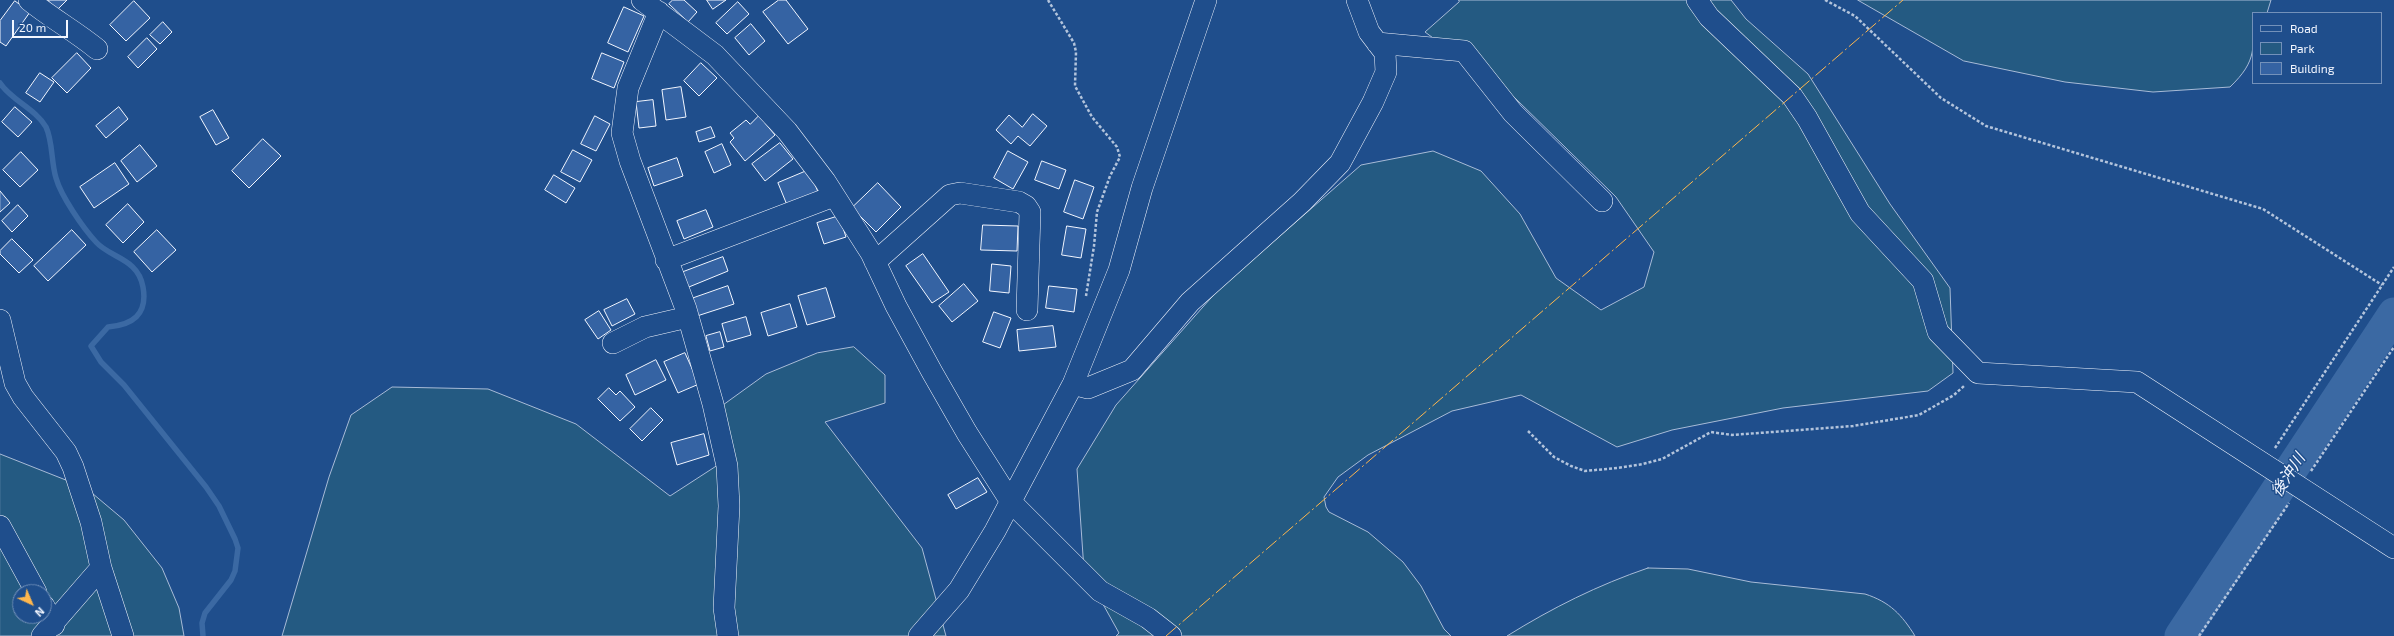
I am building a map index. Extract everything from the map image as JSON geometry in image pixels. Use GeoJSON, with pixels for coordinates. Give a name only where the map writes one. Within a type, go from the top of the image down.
{"type":"FeatureCollection","features":[{"type":"Feature","properties":{"kind":"street"},"geometry":{"type":"LineString","coordinates":[[29,0],[41,10],[73,29],[97,49]]}},
{"type":"Feature","properties":{"kind":"street"},"geometry":{"type":"LineString","coordinates":[[642,0],[714,55],[759,100],[806,156],[834,196],[875,262],[896,306],[932,372],[967,433],[1011,502],[1100,591],[1148,618],[1171,636]]}},
{"type":"Feature","properties":{"kind":"street"},"geometry":{"type":"LineString","coordinates":[[919,636],[959,590],[1011,502],[1073,384],[1119,270],[1142,188],[1206,0]]}},
{"type":"Feature","properties":{"kind":"street"},"geometry":{"type":"LineString","coordinates":[[1073,384],[1088,388],[1132,370],[1190,302],[1302,202],[1340,163],[1386,72],[1385,53],[1369,32],[1357,0]]}},
{"type":"Feature","properties":{"kind":"street"},"geometry":{"type":"LineString","coordinates":[[1696,0],[1724,33],[1792,96],[1811,124],[1860,213],[1923,281],[1938,332],[1978,373],[2137,382],[2300,485],[2394,548]]}},
{"type":"Feature","properties":{"kind":"street"},"geometry":{"type":"LineString","coordinates":[[659,12],[628,88],[622,133],[630,161],[688,317],[713,404],[728,480],[724,608],[728,636]]}},
{"type":"Feature","properties":{"kind":"street"},"geometry":{"type":"LineString","coordinates":[[1378,43],[1464,51],[1513,113],[1602,201]]}},
{"type":"Feature","properties":{"kind":"street"},"geometry":{"type":"LineString","coordinates":[[875,262],[950,196],[960,193],[1019,202],[1026,206],[1030,212],[1027,310]]}},
{"type":"Feature","properties":{"kind":"street"},"geometry":{"type":"LineString","coordinates":[[666,260],[834,196]]}},
{"type":"Feature","properties":{"kind":"street"},"geometry":{"type":"LineString","coordinates":[[613,343],[645,327],[688,317]]}},
{"type":"Feature","properties":{"kind":"street"},"geometry":{"type":"LineString","coordinates":[[0,320],[15,384],[23,397],[66,452],[73,468],[91,522],[101,568],[123,636]]}},
{"type":"Feature","properties":{"kind":"street"},"geometry":{"type":"LineString","coordinates":[[0,526],[32,584]]}},
{"type":"Feature","properties":{"kind":"street"},"geometry":{"type":"LineString","coordinates":[[48,630],[101,568]]}},
{"type":"Feature","properties":{"kind":"path"},"geometry":{"type":"LineString","coordinates":[[1048,0],[1074,43],[1076,52],[1075,86],[1092,117],[1117,147],[1120,157],[1110,176],[1097,212],[1094,246],[1085,303]]}},
{"type":"Feature","properties":{"kind":"path"},"geometry":{"type":"LineString","coordinates":[[1825,0],[1855,16],[1941,98],[1986,126],[2263,209],[2382,285]]}},
{"type":"Feature","properties":{"kind":"path"},"geometry":{"type":"LineString","coordinates":[[2268,466],[2394,267]]}},
{"type":"Feature","properties":{"kind":"path"},"geometry":{"type":"LineString","coordinates":[[1528,431],[1554,457],[1571,466],[1584,470],[1617,468],[1643,464],[1662,458],[1711,432],[1732,435],[1853,426],[1919,415],[1954,395],[1978,373]]}},
{"type":"Feature","properties":{"kind":"green space"},"geometry":{"type":"Polygon","coordinates":[[[1459,0],[1731,0],[1746,19],[1808,74],[1890,204],[1950,288],[1953,373],[1928,391],[1783,408],[1672,430],[1617,447],[1521,395],[1452,411],[1368,455],[1338,477],[1324,497],[1326,507],[1329,512],[1368,532],[1403,562],[1421,586],[1444,629],[1451,636],[1116,636],[1119,633],[1084,570],[1077,469],[1116,405],[1218,290],[1361,165],[1433,151],[1481,171],[1520,214],[1556,278],[1601,310],[1644,287],[1654,252],[1616,197],[1516,99],[1425,32],[1459,2],[1459,0]]]}},
{"type":"Feature","properties":{"kind":"green space"},"geometry":{"type":"Polygon","coordinates":[[[1858,0],[2271,0],[2267,12],[2252,12],[2252,53],[2250,61],[2239,78],[2230,87],[2153,92],[2065,82],[1964,61],[1858,0]]]}},
{"type":"Feature","properties":{"kind":"green space"},"geometry":{"type":"Polygon","coordinates":[[[854,347],[885,375],[885,403],[825,422],[922,548],[946,636],[282,636],[329,477],[351,415],[392,387],[488,389],[576,424],[670,496],[724,461],[716,410],[766,374],[817,353],[854,347]]]}},
{"type":"Feature","properties":{"kind":"green space"},"geometry":{"type":"Polygon","coordinates":[[[0,454],[86,488],[124,520],[162,568],[179,608],[184,636],[0,636],[0,454]]]}},
{"type":"Feature","properties":{"kind":"green space"},"geometry":{"type":"Polygon","coordinates":[[[1648,568],[1688,569],[1751,582],[1865,594],[1882,601],[1894,610],[1915,636],[1507,636],[1576,598],[1611,582],[1648,568]]]}},
{"type":"Feature","properties":{"kind":"building"},"geometry":{"type":"Polygon","coordinates":[[[48,0],[67,0],[57,10],[48,0]]]}},
{"type":"Feature","properties":{"kind":"building"},"geometry":{"type":"Polygon","coordinates":[[[673,0],[684,0],[697,12],[688,22],[669,4],[673,0]]]}},
{"type":"Feature","properties":{"kind":"building"},"geometry":{"type":"Polygon","coordinates":[[[707,0],[726,0],[713,9],[707,0]]]}},
{"type":"Feature","properties":{"kind":"building"},"geometry":{"type":"Polygon","coordinates":[[[779,0],[786,0],[808,29],[788,44],[763,12],[779,0]]]}},
{"type":"Feature","properties":{"kind":"building"},"geometry":{"type":"Polygon","coordinates":[[[15,1],[30,12],[6,46],[0,42],[0,21],[15,1]]]}},
{"type":"Feature","properties":{"kind":"building"},"geometry":{"type":"Polygon","coordinates":[[[134,1],[150,18],[126,41],[110,25],[134,1]]]}},
{"type":"Feature","properties":{"kind":"building"},"geometry":{"type":"Polygon","coordinates":[[[738,2],[749,14],[727,34],[716,23],[738,2]]]}},
{"type":"Feature","properties":{"kind":"building"},"geometry":{"type":"Polygon","coordinates":[[[624,7],[644,16],[628,52],[608,43],[624,7]]]}},
{"type":"Feature","properties":{"kind":"building"},"geometry":{"type":"Polygon","coordinates":[[[163,22],[172,32],[160,44],[150,35],[163,22]]]}},
{"type":"Feature","properties":{"kind":"building"},"geometry":{"type":"Polygon","coordinates":[[[751,24],[765,41],[749,55],[735,38],[751,24]]]}},
{"type":"Feature","properties":{"kind":"building"},"geometry":{"type":"Polygon","coordinates":[[[147,38],[157,49],[138,68],[128,57],[147,38]]]}},
{"type":"Feature","properties":{"kind":"building"},"geometry":{"type":"Polygon","coordinates":[[[77,53],[91,68],[67,93],[52,78],[77,53]]]}},
{"type":"Feature","properties":{"kind":"building"},"geometry":{"type":"Polygon","coordinates":[[[602,53],[624,62],[614,88],[592,79],[602,53]]]}},
{"type":"Feature","properties":{"kind":"building"},"geometry":{"type":"Polygon","coordinates":[[[701,63],[717,78],[699,96],[684,81],[701,63]]]}},
{"type":"Feature","properties":{"kind":"building"},"geometry":{"type":"Polygon","coordinates":[[[40,73],[54,82],[40,102],[26,93],[40,73]]]}},
{"type":"Feature","properties":{"kind":"building"},"geometry":{"type":"Polygon","coordinates":[[[681,87],[686,117],[666,120],[662,90],[681,87]]]}},
{"type":"Feature","properties":{"kind":"building"},"geometry":{"type":"Polygon","coordinates":[[[653,100],[656,126],[639,128],[636,102],[653,100]]]}},
{"type":"Feature","properties":{"kind":"building"},"geometry":{"type":"Polygon","coordinates":[[[15,107],[32,122],[18,137],[2,122],[15,107]]]}},
{"type":"Feature","properties":{"kind":"building"},"geometry":{"type":"Polygon","coordinates":[[[119,107],[128,119],[106,138],[96,126],[119,107]]]}},
{"type":"Feature","properties":{"kind":"building"},"geometry":{"type":"Polygon","coordinates":[[[213,110],[229,138],[216,145],[200,117],[213,110]]]}},
{"type":"Feature","properties":{"kind":"building"},"geometry":{"type":"Polygon","coordinates":[[[1033,114],[1047,126],[1030,146],[1018,136],[1011,144],[996,130],[1009,115],[1022,127],[1033,114]]]}},
{"type":"Feature","properties":{"kind":"building"},"geometry":{"type":"Polygon","coordinates":[[[595,116],[610,124],[596,151],[581,144],[595,116]]]}},
{"type":"Feature","properties":{"kind":"building"},"geometry":{"type":"Polygon","coordinates":[[[759,116],[775,135],[745,161],[730,142],[734,138],[730,133],[746,120],[750,124],[759,116]]]}},
{"type":"Feature","properties":{"kind":"building"},"geometry":{"type":"Polygon","coordinates":[[[711,127],[715,137],[699,142],[696,132],[711,127]]]}},
{"type":"Feature","properties":{"kind":"building"},"geometry":{"type":"Polygon","coordinates":[[[263,139],[281,156],[249,188],[232,171],[263,139]]]}},
{"type":"Feature","properties":{"kind":"building"},"geometry":{"type":"Polygon","coordinates":[[[780,143],[793,159],[765,181],[752,164],[780,143]]]}},
{"type":"Feature","properties":{"kind":"building"},"geometry":{"type":"Polygon","coordinates":[[[722,144],[731,165],[714,173],[705,152],[722,144]]]}},
{"type":"Feature","properties":{"kind":"building"},"geometry":{"type":"Polygon","coordinates":[[[140,145],[157,166],[137,182],[121,161],[140,145]]]}},
{"type":"Feature","properties":{"kind":"building"},"geometry":{"type":"Polygon","coordinates":[[[573,150],[592,160],[580,182],[561,172],[573,150]]]}},
{"type":"Feature","properties":{"kind":"building"},"geometry":{"type":"Polygon","coordinates":[[[1008,151],[1028,162],[1013,189],[994,178],[1008,151]]]}},
{"type":"Feature","properties":{"kind":"building"},"geometry":{"type":"Polygon","coordinates":[[[21,152],[38,170],[20,187],[3,170],[21,152]]]}},
{"type":"Feature","properties":{"kind":"building"},"geometry":{"type":"Polygon","coordinates":[[[677,158],[683,176],[654,186],[648,168],[677,158]]]}},
{"type":"Feature","properties":{"kind":"building"},"geometry":{"type":"Polygon","coordinates":[[[1042,161],[1066,170],[1059,189],[1035,180],[1042,161]]]}},
{"type":"Feature","properties":{"kind":"building"},"geometry":{"type":"Polygon","coordinates":[[[115,163],[129,184],[94,208],[80,187],[115,163]]]}},
{"type":"Feature","properties":{"kind":"building"},"geometry":{"type":"Polygon","coordinates":[[[809,170],[818,192],[787,205],[778,183],[809,170]]]}},
{"type":"Feature","properties":{"kind":"building"},"geometry":{"type":"Polygon","coordinates":[[[554,175],[575,188],[566,203],[545,190],[554,175]]]}},
{"type":"Feature","properties":{"kind":"building"},"geometry":{"type":"Polygon","coordinates":[[[1075,180],[1094,187],[1083,219],[1064,212],[1075,180]]]}},
{"type":"Feature","properties":{"kind":"building"},"geometry":{"type":"Polygon","coordinates":[[[878,183],[901,207],[876,232],[852,208],[878,183]]]}},
{"type":"Feature","properties":{"kind":"building"},"geometry":{"type":"Polygon","coordinates":[[[0,191],[10,203],[0,212],[0,191]]]}},
{"type":"Feature","properties":{"kind":"building"},"geometry":{"type":"Polygon","coordinates":[[[128,204],[144,222],[123,243],[106,225],[128,204]]]}},
{"type":"Feature","properties":{"kind":"building"},"geometry":{"type":"Polygon","coordinates":[[[18,205],[28,216],[12,232],[2,221],[18,205]]]}},
{"type":"Feature","properties":{"kind":"building"},"geometry":{"type":"Polygon","coordinates":[[[706,210],[713,227],[684,239],[677,221],[706,210]]]}},
{"type":"Feature","properties":{"kind":"building"},"geometry":{"type":"Polygon","coordinates":[[[839,216],[846,237],[824,244],[817,223],[839,216]]]}},
{"type":"Feature","properties":{"kind":"building"},"geometry":{"type":"Polygon","coordinates":[[[983,225],[1018,226],[1017,251],[981,250],[983,225]]]}},
{"type":"Feature","properties":{"kind":"building"},"geometry":{"type":"Polygon","coordinates":[[[1067,226],[1086,229],[1081,258],[1062,255],[1067,226]]]}},
{"type":"Feature","properties":{"kind":"building"},"geometry":{"type":"Polygon","coordinates":[[[72,230],[86,245],[48,281],[34,266],[72,230]]]}},
{"type":"Feature","properties":{"kind":"building"},"geometry":{"type":"Polygon","coordinates":[[[157,230],[176,250],[152,272],[134,252],[157,230]]]}},
{"type":"Feature","properties":{"kind":"building"},"geometry":{"type":"Polygon","coordinates":[[[12,239],[33,260],[19,273],[0,254],[0,251],[12,239]]]}},
{"type":"Feature","properties":{"kind":"building"},"geometry":{"type":"Polygon","coordinates":[[[923,254],[949,292],[932,303],[906,266],[923,254]]]}},
{"type":"Feature","properties":{"kind":"building"},"geometry":{"type":"Polygon","coordinates":[[[723,257],[728,271],[684,289],[678,274],[723,257]]]}},
{"type":"Feature","properties":{"kind":"building"},"geometry":{"type":"Polygon","coordinates":[[[992,264],[1011,266],[1009,293],[990,291],[992,264]]]}},
{"type":"Feature","properties":{"kind":"building"},"geometry":{"type":"Polygon","coordinates":[[[964,284],[978,301],[952,322],[939,306],[964,284]]]}},
{"type":"Feature","properties":{"kind":"building"},"geometry":{"type":"Polygon","coordinates":[[[728,286],[734,304],[697,316],[691,299],[728,286]]]}},
{"type":"Feature","properties":{"kind":"building"},"geometry":{"type":"Polygon","coordinates":[[[1049,286],[1077,289],[1074,312],[1046,308],[1049,286]]]}},
{"type":"Feature","properties":{"kind":"building"},"geometry":{"type":"Polygon","coordinates":[[[826,288],[835,317],[807,325],[798,296],[826,288]]]}},
{"type":"Feature","properties":{"kind":"building"},"geometry":{"type":"Polygon","coordinates":[[[627,299],[635,314],[612,326],[604,310],[627,299]]]}},
{"type":"Feature","properties":{"kind":"building"},"geometry":{"type":"Polygon","coordinates":[[[790,304],[797,327],[768,336],[761,313],[790,304]]]}},
{"type":"Feature","properties":{"kind":"building"},"geometry":{"type":"Polygon","coordinates":[[[599,311],[611,330],[598,339],[585,320],[599,311]]]}},
{"type":"Feature","properties":{"kind":"building"},"geometry":{"type":"Polygon","coordinates":[[[994,312],[1011,318],[1000,348],[983,342],[994,312]]]}},
{"type":"Feature","properties":{"kind":"building"},"geometry":{"type":"Polygon","coordinates":[[[746,317],[751,335],[727,342],[722,324],[746,317]]]}},
{"type":"Feature","properties":{"kind":"building"},"geometry":{"type":"Polygon","coordinates":[[[1053,326],[1056,347],[1019,351],[1017,330],[1053,326]]]}},
{"type":"Feature","properties":{"kind":"building"},"geometry":{"type":"Polygon","coordinates":[[[720,332],[724,347],[710,351],[706,336],[720,332]]]}},
{"type":"Feature","properties":{"kind":"building"},"geometry":{"type":"Polygon","coordinates":[[[685,353],[699,384],[678,393],[664,362],[685,353]]]}},
{"type":"Feature","properties":{"kind":"building"},"geometry":{"type":"Polygon","coordinates":[[[656,360],[666,380],[635,395],[626,375],[656,360]]]}},
{"type":"Feature","properties":{"kind":"building"},"geometry":{"type":"Polygon","coordinates":[[[609,388],[616,395],[620,391],[635,407],[620,421],[598,399],[609,388]]]}},
{"type":"Feature","properties":{"kind":"building"},"geometry":{"type":"Polygon","coordinates":[[[651,408],[663,420],[642,441],[630,429],[651,408]]]}},
{"type":"Feature","properties":{"kind":"building"},"geometry":{"type":"Polygon","coordinates":[[[704,434],[709,455],[677,465],[671,443],[704,434]]]}},
{"type":"Feature","properties":{"kind":"building"},"geometry":{"type":"Polygon","coordinates":[[[978,478],[987,492],[956,509],[948,495],[978,478]]]}},
{"type":"Feature","properties":{"kind":"waterway"},"geometry":{"type":"LineString","coordinates":[[0,83],[10,95],[36,115],[46,127],[50,139],[56,178],[67,202],[85,229],[102,247],[130,264],[140,277],[144,297],[143,305],[136,317],[124,324],[108,327],[91,346],[101,362],[124,385],[206,487],[219,506],[235,539],[238,548],[235,571],[231,580],[205,613],[202,623],[203,636]]}},
{"type":"Feature","properties":{"kind":"waterway","name":"後沖川"},"geometry":{"type":"LineString","coordinates":[[2181,636],[2394,314]]}},
{"type":"Feature","properties":{"kind":"power"},"geometry":{"type":"LineString","coordinates":[[1166,636],[1903,0]]}}]}
